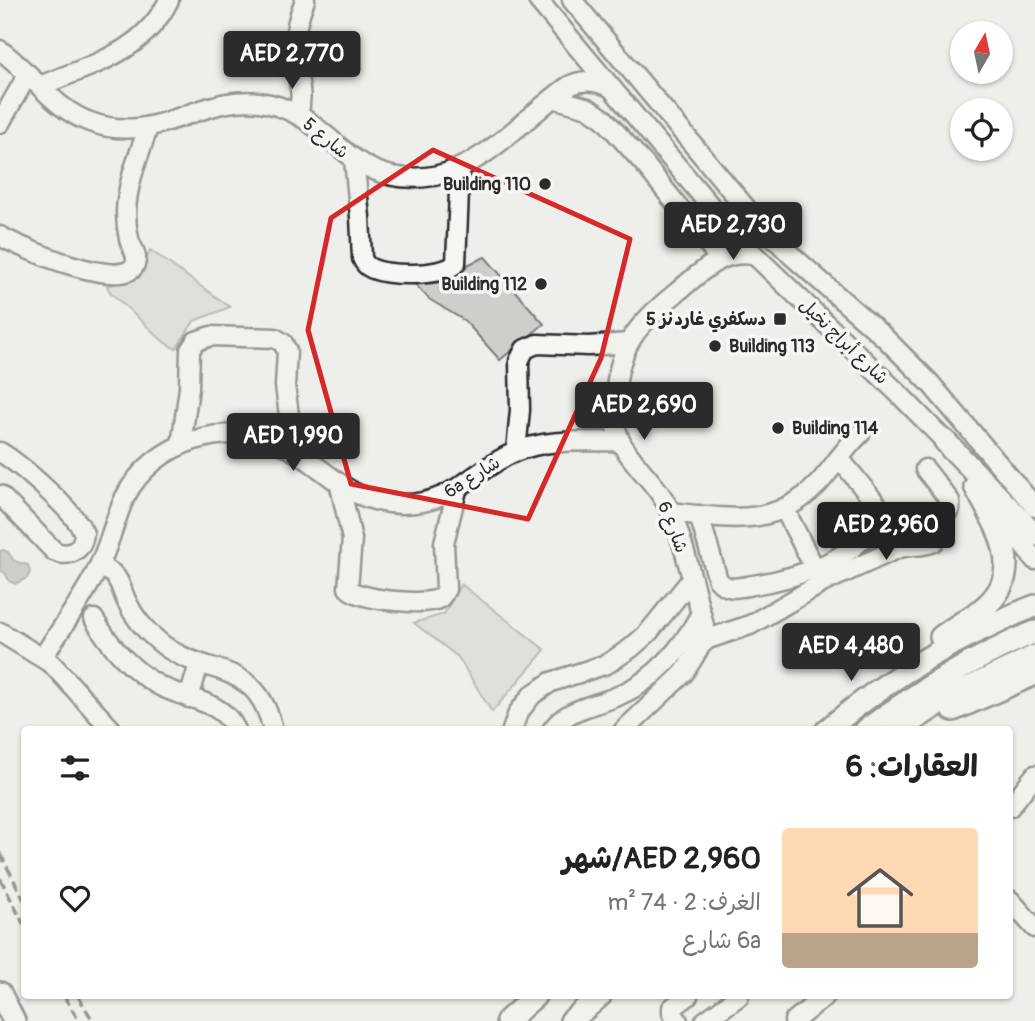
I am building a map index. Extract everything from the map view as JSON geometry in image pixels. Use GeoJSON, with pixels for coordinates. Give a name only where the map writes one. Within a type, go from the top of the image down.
{"type":"FeatureCollection","features":[{"type":"Feature","properties":{"kind":"main road"},"geometry":{"type":"LineString","coordinates":[[945,441],[1035,535]]}},
{"type":"Feature","properties":{"kind":"main road"},"geometry":{"type":"LineString","coordinates":[[832,726],[903,671],[938,639],[981,610],[1000,588],[1007,559],[1004,545],[975,486]]}},
{"type":"Feature","properties":{"kind":"main road"},"geometry":{"type":"LineString","coordinates":[[903,671],[959,639],[1035,606]]}},
{"type":"Feature","properties":{"kind":"main road"},"geometry":{"type":"LineString","coordinates":[[871,726],[951,673],[1035,632]]}},
{"type":"Feature","properties":{"kind":"main road"},"geometry":{"type":"LineString","coordinates":[[904,726],[950,697],[1035,656]]}},
{"type":"Feature","properties":{"kind":"main road"},"geometry":{"type":"LineString","coordinates":[[919,726],[1035,674]]}},
{"type":"Feature","properties":{"kind":"main road"},"geometry":{"type":"LineString","coordinates":[[0,993],[13,1021]]}},
{"type":"Feature","properties":{"kind":"main road"},"geometry":{"type":"LineString","coordinates":[[508,1021],[532,999]]}},
{"type":"Feature","properties":{"kind":"main road"},"geometry":{"type":"LineString","coordinates":[[571,1021],[597,999]]}},
{"type":"Feature","properties":{"kind":"street"},"geometry":{"type":"LineString","coordinates":[[0,123],[34,80],[130,47],[149,31],[169,0]]}},
{"type":"Feature","properties":{"kind":"street"},"geometry":{"type":"LineString","coordinates":[[298,115],[302,95],[295,60],[295,34],[305,0]]}},
{"type":"Feature","properties":{"kind":"street","name":"شارع أبراج نخيل"},"geometry":{"type":"LineString","coordinates":[[538,0],[754,256],[945,441],[975,486],[1035,560]]}},
{"type":"Feature","properties":{"kind":"street","name":"شارع أبراج نخيل"},"geometry":{"type":"LineString","coordinates":[[572,0],[751,214],[791,256],[884,337],[930,383],[1035,507]]}},
{"type":"Feature","properties":{"kind":"street"},"geometry":{"type":"LineString","coordinates":[[568,86],[575,65],[574,43]]}},
{"type":"Feature","properties":{"kind":"street","name":"شارع 5"},"geometry":{"type":"LineString","coordinates":[[0,50],[65,109],[91,122],[119,129],[148,128],[204,109],[238,101],[271,104],[298,115],[354,160],[376,171],[400,176],[425,177],[460,168],[475,160],[568,86]]}},
{"type":"Feature","properties":{"kind":"street"},"geometry":{"type":"LineString","coordinates":[[568,86],[589,81],[610,87]]}},
{"type":"Feature","properties":{"kind":"street"},"geometry":{"type":"LineString","coordinates":[[553,98],[589,108],[604,119],[646,166],[719,258]]}},
{"type":"Feature","properties":{"kind":"street"},"geometry":{"type":"LineString","coordinates":[[0,236],[31,251],[71,265],[118,274],[129,272],[136,259],[128,233],[128,194],[148,128]]}},
{"type":"Feature","properties":{"kind":"street"},"geometry":{"type":"LineString","coordinates":[[354,160],[362,258],[373,269],[398,273],[444,271],[456,263],[460,168]]}},
{"type":"Feature","properties":{"kind":"street"},"geometry":{"type":"LineString","coordinates":[[719,258],[724,223]]}},
{"type":"Feature","properties":{"kind":"street"},"geometry":{"type":"LineString","coordinates":[[719,258],[736,254],[754,256]]}},
{"type":"Feature","properties":{"kind":"street","name":"شارع 6"},"geometry":{"type":"LineString","coordinates":[[708,639],[670,512],[659,492],[620,441],[614,417],[616,383],[621,358],[628,343],[647,317],[719,258]]}},
{"type":"Feature","properties":{"kind":"street"},"geometry":{"type":"LineString","coordinates":[[181,445],[191,350],[196,341],[211,336],[275,338],[283,343],[287,351],[285,386],[294,451]]}},
{"type":"Feature","properties":{"kind":"street"},"geometry":{"type":"LineString","coordinates":[[516,451],[520,400],[519,361],[524,349],[537,344],[589,346],[628,343]]}},
{"type":"Feature","properties":{"kind":"street","name":"6a شارع"},"geometry":{"type":"LineString","coordinates":[[43,657],[101,562],[132,486],[159,458],[181,445],[213,435],[238,434],[262,438],[294,451],[340,486],[376,501],[402,504],[431,500],[457,490],[516,451],[546,443],[620,441]]}},
{"type":"Feature","properties":{"kind":"street"},"geometry":{"type":"LineString","coordinates":[[670,512],[747,518],[784,508],[817,485],[860,434]]}},
{"type":"Feature","properties":{"kind":"street"},"geometry":{"type":"LineString","coordinates":[[0,452],[16,462],[80,524],[83,534],[81,545],[72,553],[60,554],[54,551],[0,495]]}},
{"type":"Feature","properties":{"kind":"street"},"geometry":{"type":"LineString","coordinates":[[699,515],[717,576],[724,586],[733,588],[773,582],[815,569],[851,547],[879,518],[878,506],[839,458]]}},
{"type":"Feature","properties":{"kind":"street"},"geometry":{"type":"LineString","coordinates":[[628,726],[684,673],[698,649],[708,639],[750,625],[824,582],[899,548],[920,520],[935,524],[950,509],[950,501],[925,469]]}},
{"type":"Feature","properties":{"kind":"street"},"geometry":{"type":"LineString","coordinates":[[340,486],[352,539],[348,587],[358,595],[413,601],[436,600],[446,589],[444,543],[457,490]]}},
{"type":"Feature","properties":{"kind":"street"},"geometry":{"type":"LineString","coordinates":[[784,508],[815,569]]}},
{"type":"Feature","properties":{"kind":"street"},"geometry":{"type":"LineString","coordinates":[[81,545],[116,576],[135,616],[157,640],[184,658],[222,669],[244,680],[266,707],[272,726]]}},
{"type":"Feature","properties":{"kind":"street"},"geometry":{"type":"LineString","coordinates":[[513,726],[518,713],[532,695],[551,682],[607,663],[631,648],[648,633],[691,580]]}},
{"type":"Feature","properties":{"kind":"street"},"geometry":{"type":"LineString","coordinates":[[556,726],[568,714],[629,691],[655,674],[678,652],[700,615]]}},
{"type":"Feature","properties":{"kind":"street"},"geometry":{"type":"LineString","coordinates":[[94,619],[111,645],[133,668],[159,685],[220,710],[229,717],[234,726]]}},
{"type":"Feature","properties":{"kind":"street"},"geometry":{"type":"LineString","coordinates":[[0,632],[43,657],[67,679],[108,726]]}},
{"type":"Feature","properties":{"kind":"street"},"geometry":{"type":"LineString","coordinates":[[189,698],[199,664]]}},
{"type":"Feature","properties":{"kind":"street"},"geometry":{"type":"LineString","coordinates":[[1013,803],[1035,775]]}},
{"type":"Feature","properties":{"kind":"street"},"geometry":{"type":"LineString","coordinates":[[1013,903],[1035,928]]}},
{"type":"Feature","properties":{"kind":"street"},"geometry":{"type":"LineString","coordinates":[[678,1021],[672,1008],[684,999]]}},
{"type":"Feature","properties":{"kind":"street"},"geometry":{"type":"LineString","coordinates":[[705,1021],[735,999]]}},
{"type":"Feature","properties":{"kind":"street"},"geometry":{"type":"LineString","coordinates":[[794,1021],[821,999]]}},
{"type":"Feature","properties":{"kind":"highlighted area"},"geometry":{"type":"Polygon","coordinates":[[[433,150],[630,239],[601,358],[528,519],[351,484],[308,330],[331,218],[433,150]]]}},
{"type":"Feature","properties":{"kind":"shaded area"},"geometry":{"type":"Polygon","coordinates":[[[150,250],[230,307],[194,321],[176,349],[165,343],[110,292],[107,286],[139,278],[150,250]]]}},
{"type":"Feature","properties":{"kind":"shaded area"},"geometry":{"type":"Polygon","coordinates":[[[485,257],[544,324],[500,360],[465,321],[429,299],[412,281],[458,269],[485,257]]]}},
{"type":"Feature","properties":{"kind":"shaded area"},"geometry":{"type":"Polygon","coordinates":[[[0,551],[8,552],[14,561],[28,565],[30,572],[27,578],[15,584],[9,581],[6,574],[0,570],[0,551]]]}},
{"type":"Feature","properties":{"kind":"shaded area"},"geometry":{"type":"Polygon","coordinates":[[[461,584],[545,650],[492,712],[458,657],[414,623],[444,614],[461,584]]]}},
{"type":"Feature","properties":{"kind":"railway"},"geometry":{"type":"LineString","coordinates":[[0,853],[21,894]]}},
{"type":"Feature","properties":{"kind":"railway"},"geometry":{"type":"LineString","coordinates":[[0,878],[21,919]]}},
{"type":"Feature","properties":{"kind":"railway"},"geometry":{"type":"LineString","coordinates":[[66,999],[79,1021]]}},
{"type":"Feature","properties":{"kind":"railway"},"geometry":{"type":"LineString","coordinates":[[80,999],[93,1021]]}},
{"type":"Feature","properties":{"kind":"place","name":"Building 110"},"geometry":{"type":"Point","coordinates":[545,184]}},
{"type":"Feature","properties":{"kind":"place","name":"Building 112"},"geometry":{"type":"Point","coordinates":[541,284]}},
{"type":"Feature","properties":{"kind":"place","name":"دسكفري غاردنز 5"},"geometry":{"type":"Point","coordinates":[780,319]}},
{"type":"Feature","properties":{"kind":"place","name":"Building 113"},"geometry":{"type":"Point","coordinates":[715,346]}},
{"type":"Feature","properties":{"kind":"place","name":"Building 114"},"geometry":{"type":"Point","coordinates":[778,428]}}]}
